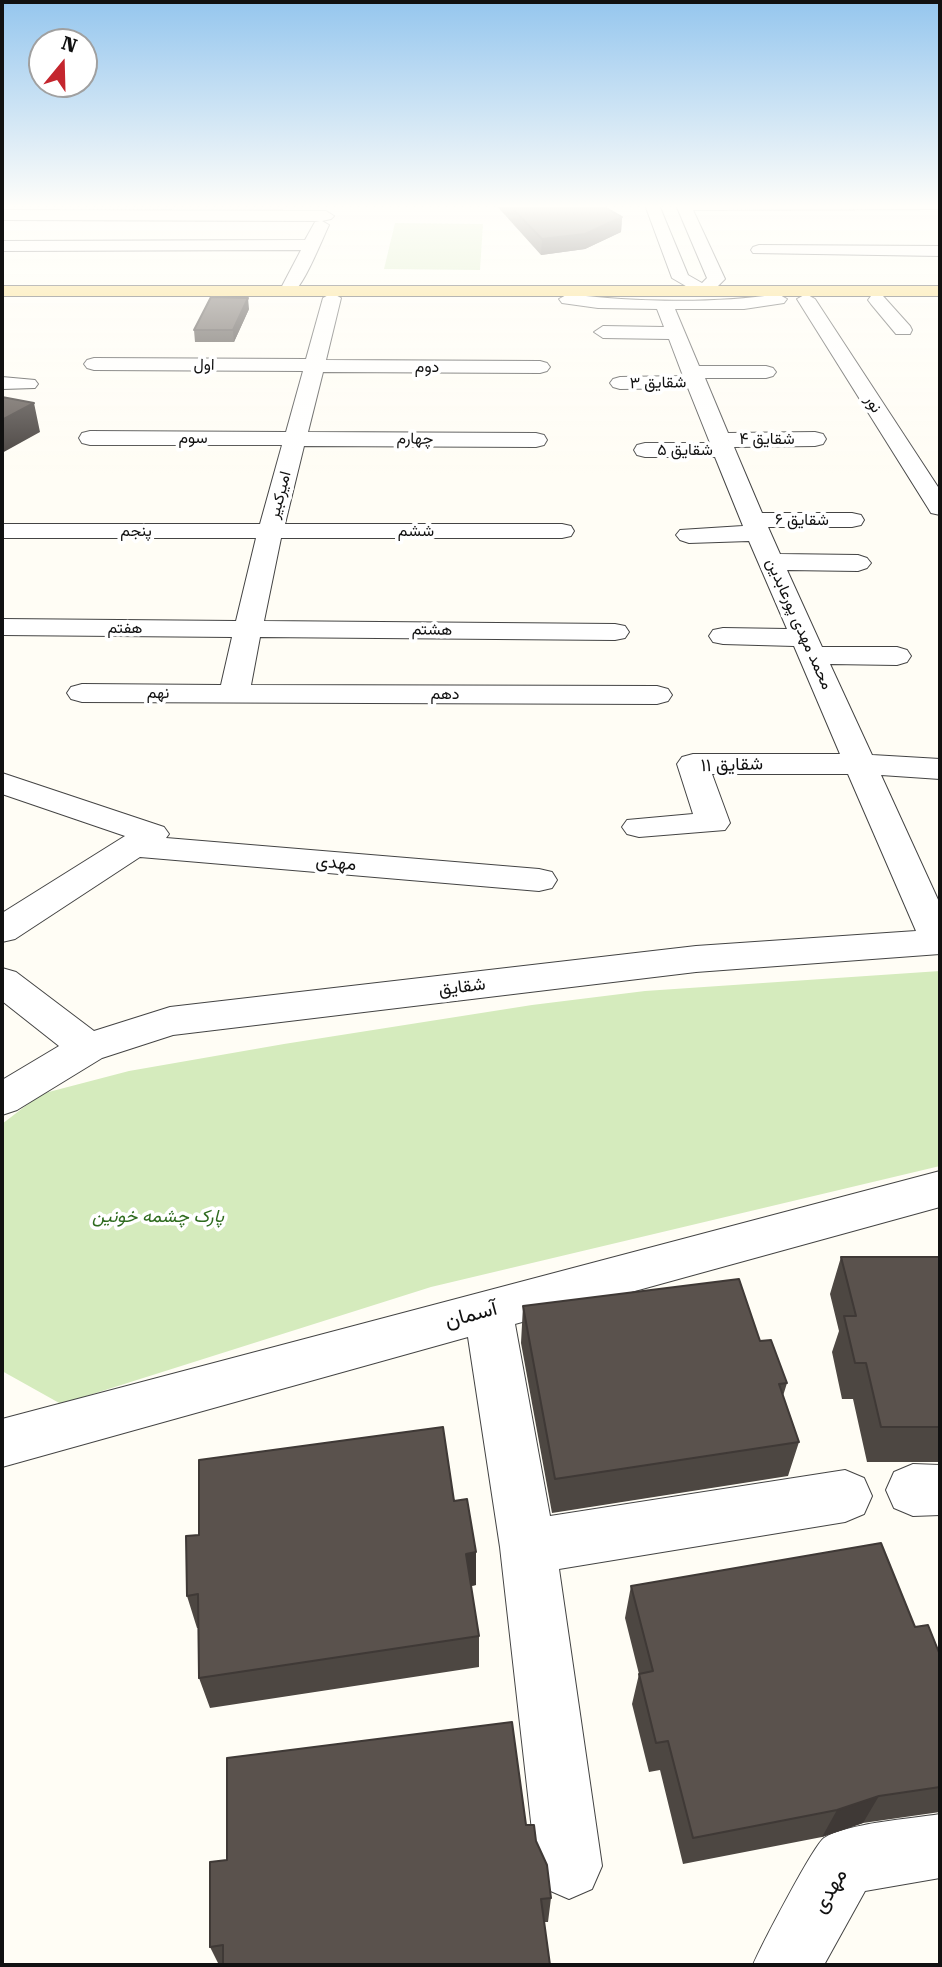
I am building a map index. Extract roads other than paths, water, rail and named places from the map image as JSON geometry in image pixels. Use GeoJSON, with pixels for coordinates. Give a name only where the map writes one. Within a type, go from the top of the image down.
{"type":"FeatureCollection","features":[{"type":"Feature","properties":{"kind":"main road"},"geometry":{"type":"LineString","coordinates":[[2,298],[643,297]]}},
{"type":"Feature","properties":{"kind":"main road"},"geometry":{"type":"LineString","coordinates":[[737,297],[940,300]]}},
{"type":"Feature","properties":{"kind":"street","name":"امیرکبیر"},"geometry":{"type":"LineString","coordinates":[[234,693],[271,531],[332,298]]}},
{"type":"Feature","properties":{"kind":"street"},"geometry":{"type":"LineString","coordinates":[[568,299],[601,304],[755,304],[778,299]]}},
{"type":"Feature","properties":{"kind":"street","name":"نور"},"geometry":{"type":"LineString","coordinates":[[806,299],[940,508]]}},
{"type":"Feature","properties":{"kind":"street"},"geometry":{"type":"LineString","coordinates":[[877,300],[903,330]]}},
{"type":"Feature","properties":{"kind":"street","name":"محمد مهدی پورعابدین"},"geometry":{"type":"LineString","coordinates":[[664,304],[755,526],[940,942]]}},
{"type":"Feature","properties":{"kind":"street"},"geometry":{"type":"LineString","coordinates":[[603,332],[676,332]]}},
{"type":"Feature","properties":{"kind":"street","name":"اول"},"geometry":{"type":"LineString","coordinates":[[94,364],[314,366]]}},
{"type":"Feature","properties":{"kind":"street","name":"دوم"},"geometry":{"type":"LineString","coordinates":[[314,366],[540,367]]}},
{"type":"Feature","properties":{"kind":"street","name":"شقایق ۳"},"geometry":{"type":"LineString","coordinates":[[620,383],[766,372]]}},
{"type":"Feature","properties":{"kind":"street"},"geometry":{"type":"LineString","coordinates":[[2,383],[28,384]]}},
{"type":"Feature","properties":{"kind":"street","name":"سوم"},"geometry":{"type":"LineString","coordinates":[[90,438],[295,438]]}},
{"type":"Feature","properties":{"kind":"street","name":"چهارم"},"geometry":{"type":"LineString","coordinates":[[295,438],[536,440]]}},
{"type":"Feature","properties":{"kind":"street","name":"شقایق ۴"},"geometry":{"type":"LineString","coordinates":[[722,445],[815,439]]}},
{"type":"Feature","properties":{"kind":"street","name":"شقایق ۵"},"geometry":{"type":"LineString","coordinates":[[645,450],[722,445]]}},
{"type":"Feature","properties":{"kind":"street","name":"شقایق ۶"},"geometry":{"type":"LineString","coordinates":[[689,535],[755,526],[852,520]]}},
{"type":"Feature","properties":{"kind":"street","name":"پنجم"},"geometry":{"type":"LineString","coordinates":[[2,531],[271,531]]}},
{"type":"Feature","properties":{"kind":"street","name":"ششم"},"geometry":{"type":"LineString","coordinates":[[271,531],[562,531]]}},
{"type":"Feature","properties":{"kind":"street"},"geometry":{"type":"LineString","coordinates":[[771,562],[858,563]]}},
{"type":"Feature","properties":{"kind":"street","name":"هفتم"},"geometry":{"type":"LineString","coordinates":[[2,627],[248,629]]}},
{"type":"Feature","properties":{"kind":"street","name":"هشتم"},"geometry":{"type":"LineString","coordinates":[[248,629],[615,632]]}},
{"type":"Feature","properties":{"kind":"street"},"geometry":{"type":"LineString","coordinates":[[723,636],[897,656]]}},
{"type":"Feature","properties":{"kind":"street","name":"نهم"},"geometry":{"type":"LineString","coordinates":[[82,693],[234,693]]}},
{"type":"Feature","properties":{"kind":"street","name":"دهم"},"geometry":{"type":"LineString","coordinates":[[234,693],[657,695]]}},
{"type":"Feature","properties":{"kind":"street","name":"شقایق ۱۱"},"geometry":{"type":"LineString","coordinates":[[639,827],[712,823],[693,764],[861,764]]}},
{"type":"Feature","properties":{"kind":"street"},"geometry":{"type":"LineString","coordinates":[[861,764],[940,769]]}},
{"type":"Feature","properties":{"kind":"street"},"geometry":{"type":"LineString","coordinates":[[2,783],[152,834],[2,930]]}},
{"type":"Feature","properties":{"kind":"street","name":"مهدی"},"geometry":{"type":"LineString","coordinates":[[133,846],[539,880]]}},
{"type":"Feature","properties":{"kind":"street"},"geometry":{"type":"LineString","coordinates":[[2,895],[55,897]]}},
{"type":"Feature","properties":{"kind":"street","name":"شقایق"},"geometry":{"type":"LineString","coordinates":[[2,1099],[88,1048],[170,1021],[696,959],[940,942]]}},
{"type":"Feature","properties":{"kind":"street"},"geometry":{"type":"LineString","coordinates":[[2,981],[88,1048]]}},
{"type":"Feature","properties":{"kind":"street","name":"آسمان"},"geometry":{"type":"LineString","coordinates":[[9,1435],[940,1189]]}},
{"type":"Feature","properties":{"kind":"street"},"geometry":{"type":"LineString","coordinates":[[488,1310],[528,1547],[569,1867]]}},
{"type":"Feature","properties":{"kind":"street"},"geometry":{"type":"LineString","coordinates":[[528,1547],[845,1496]]}},
{"type":"Feature","properties":{"kind":"street","name":"مهدی"},"geometry":{"type":"LineString","coordinates":[[787,1965],[845,1862],[940,1846]]}},
{"type":"Feature","properties":{"kind":"park label","name":"پارک چشمه خونین"},"geometry":{"type":"Point","coordinates":[158,1217]}}]}
